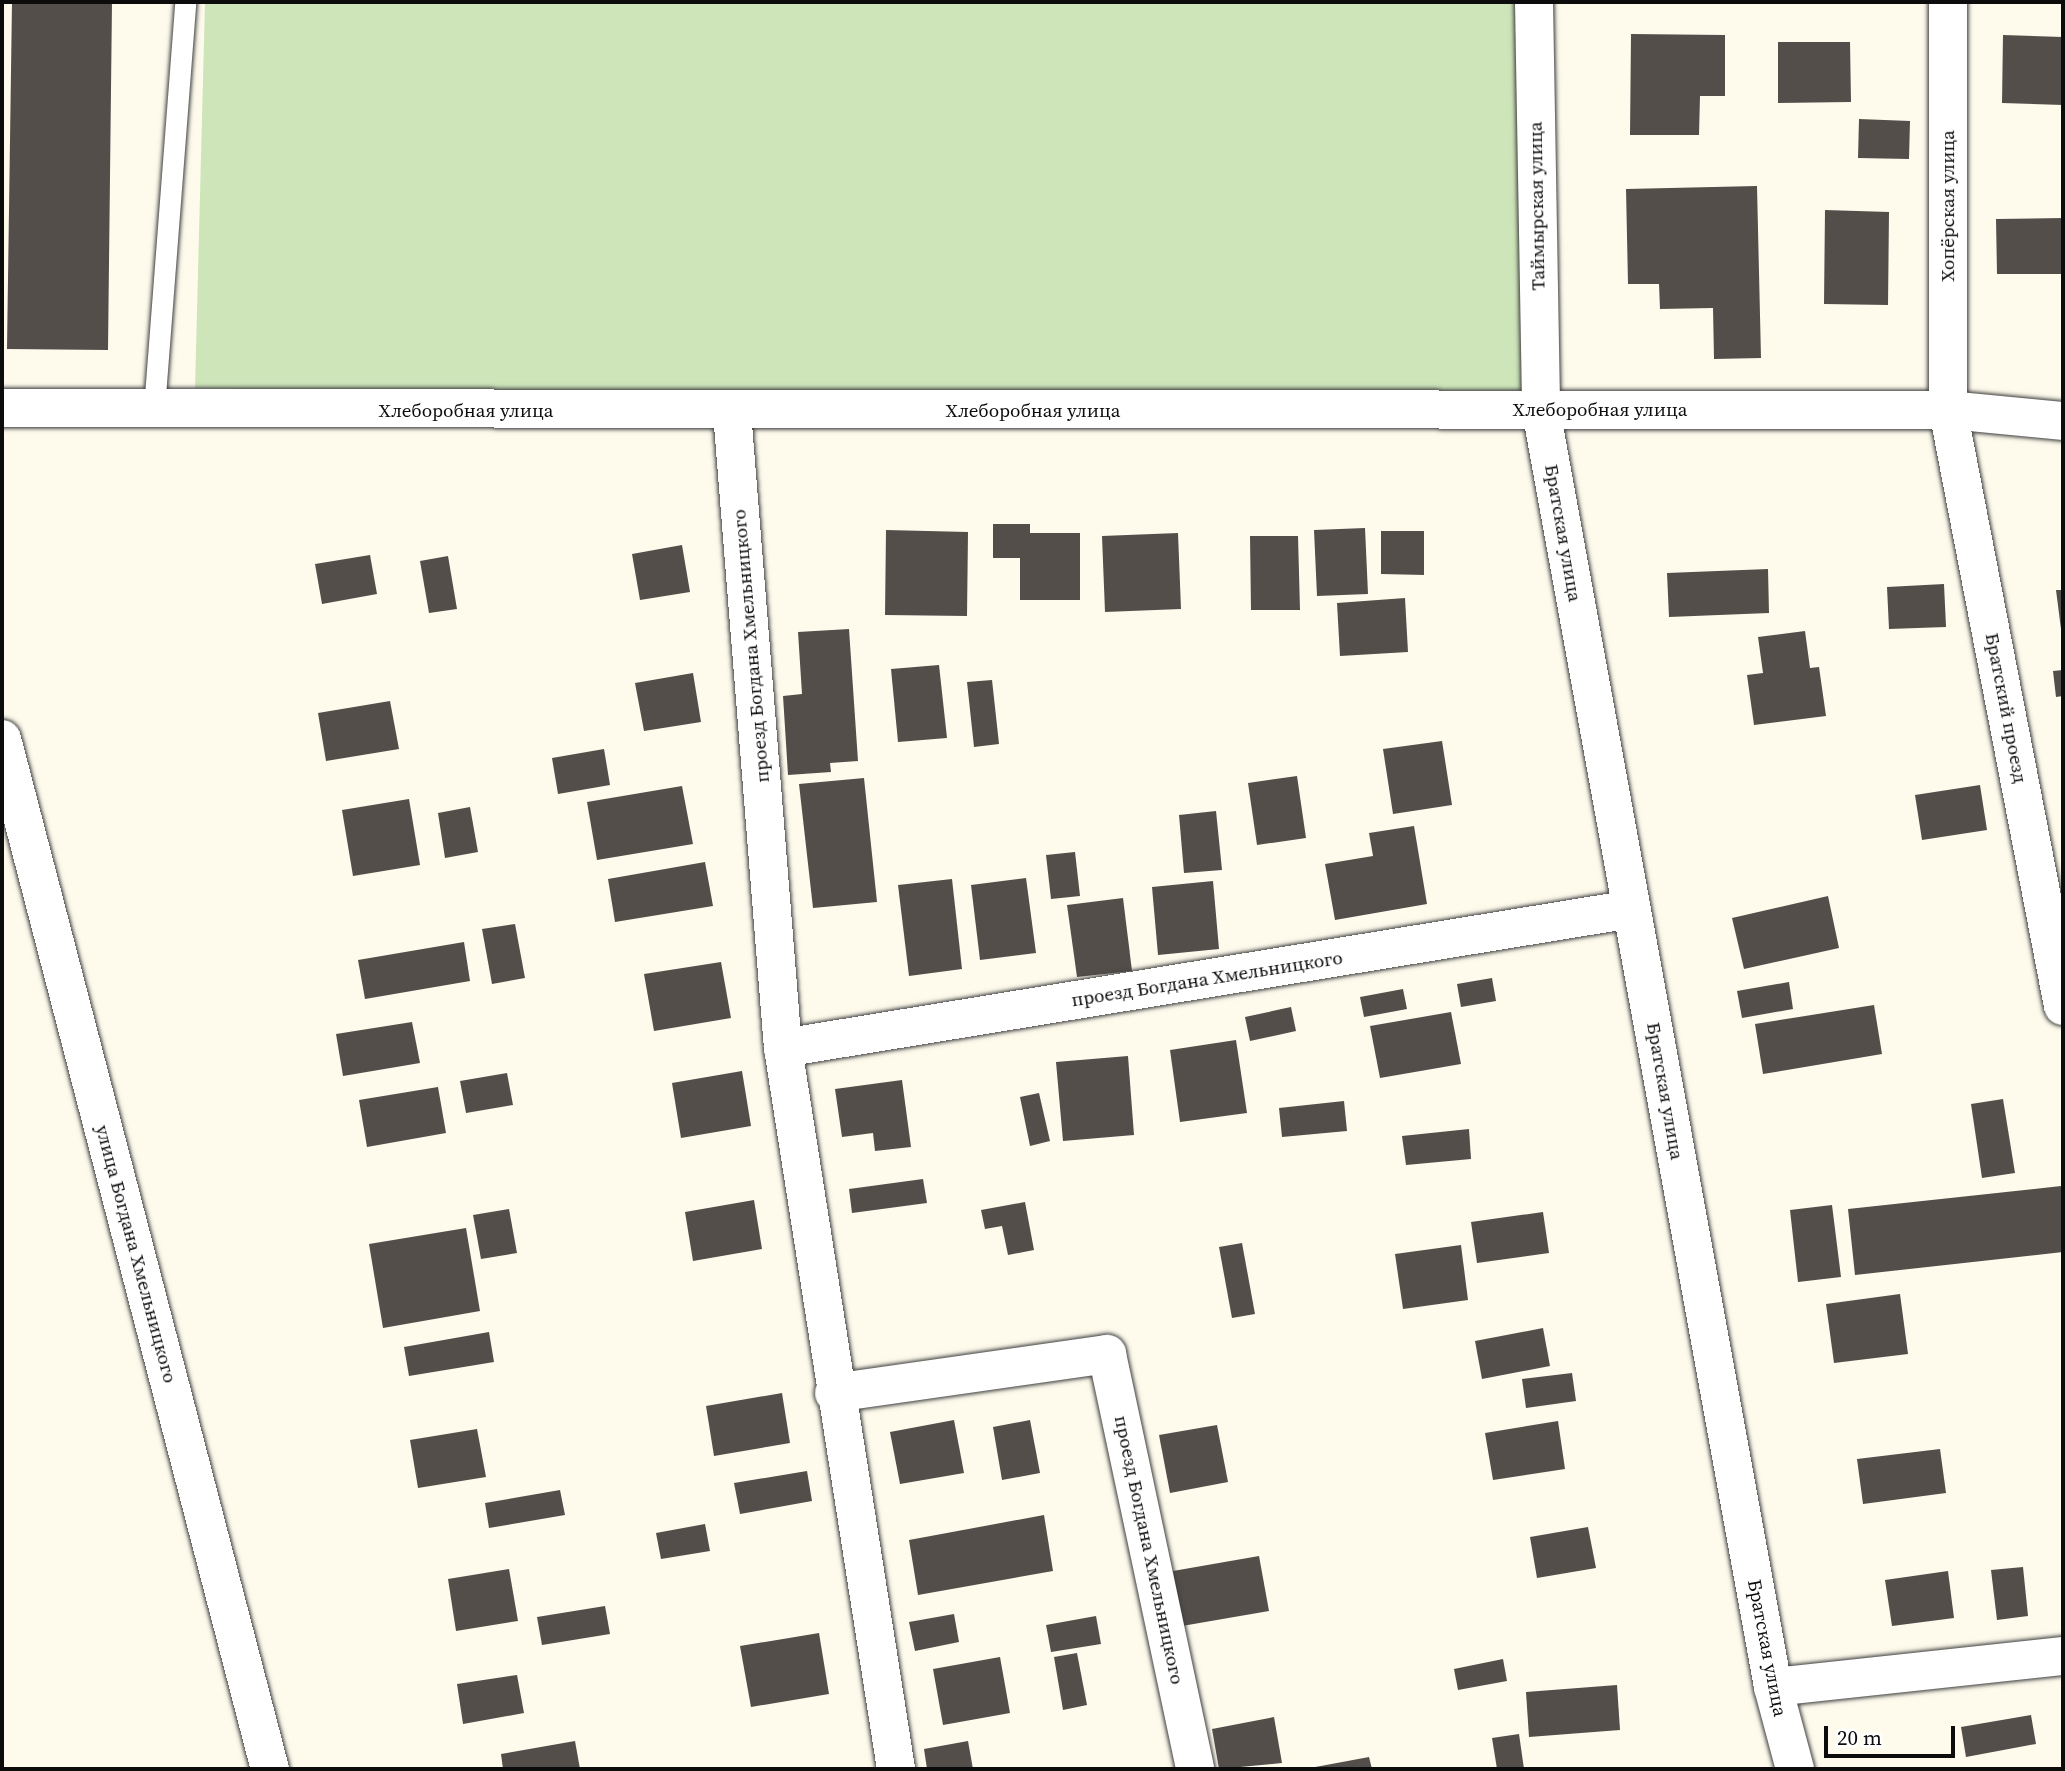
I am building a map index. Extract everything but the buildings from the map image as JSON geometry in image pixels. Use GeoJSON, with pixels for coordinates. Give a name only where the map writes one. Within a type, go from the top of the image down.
{"type":"FeatureCollection","features":[{"type":"Feature","properties":{"kind":"street","name":"Таймырская улица"},"geometry":{"type":"LineString","coordinates":[[1534,2],[1541,410]]}},
{"type":"Feature","properties":{"kind":"street","name":"Хопёрская улица"},"geometry":{"type":"LineString","coordinates":[[1948,2],[1948,410]]}},
{"type":"Feature","properties":{"kind":"street","name":"Хлеборобная улица"},"geometry":{"type":"LineString","coordinates":[[2,408],[732,412],[1948,410],[2063,421]]}},
{"type":"Feature","properties":{"kind":"street","name":"Братская улица"},"geometry":{"type":"LineString","coordinates":[[1541,410],[1773,1687],[1795,1769]]}},
{"type":"Feature","properties":{"kind":"street","name":"Братский проезд"},"geometry":{"type":"LineString","coordinates":[[1948,410],[2063,1006]]}},
{"type":"Feature","properties":{"kind":"street","name":"проезд Богдана Хмельницкого"},"geometry":{"type":"LineString","coordinates":[[732,412],[783,1048],[834,1393],[895,1769]]}},
{"type":"Feature","properties":{"kind":"street","name":"улица Богдана Хмельницкого"},"geometry":{"type":"LineString","coordinates":[[2,739],[270,1769]]}},
{"type":"Feature","properties":{"kind":"street","name":"проезд Богдана Хмельницкого"},"geometry":{"type":"LineString","coordinates":[[783,1048],[1632,909]]}},
{"type":"Feature","properties":{"kind":"street","name":"проезд Богдана Хмельницкого"},"geometry":{"type":"LineString","coordinates":[[834,1393],[1107,1354],[1195,1769]]}},
{"type":"Feature","properties":{"kind":"street"},"geometry":{"type":"LineString","coordinates":[[1773,1687],[2063,1656]]}},
{"type":"Feature","properties":{"kind":"lane"},"geometry":{"type":"LineString","coordinates":[[154,409],[185,2]]}},
{"type":"Feature","properties":{"kind":"green space"},"geometry":{"type":"Polygon","coordinates":[[[205,2],[1516,2],[1525,393],[735,398],[195,388],[205,2]]]}}]}
